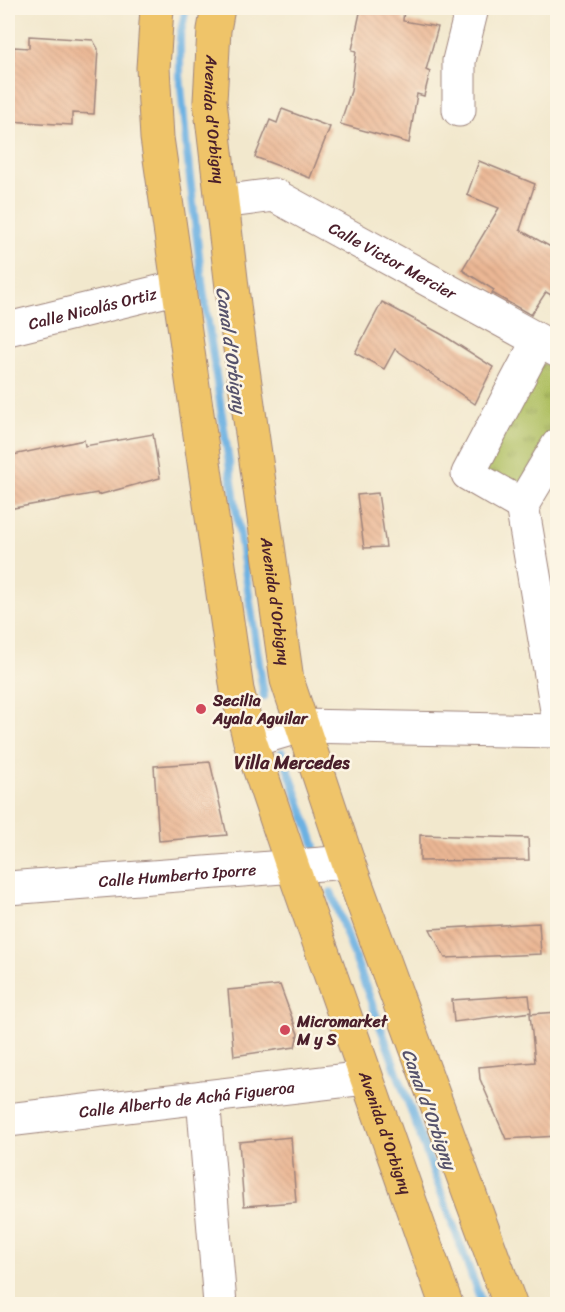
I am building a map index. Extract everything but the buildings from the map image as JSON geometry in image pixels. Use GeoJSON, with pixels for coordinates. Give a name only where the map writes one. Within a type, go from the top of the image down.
{"type":"FeatureCollection","features":[{"type":"Feature","properties":{"kind":"main road","name":"Avenida d'Orbigny"},"geometry":{"type":"LineString","coordinates":[[157,8],[153,68],[157,138],[237,690],[250,741],[293,868],[446,1305]]}},
{"type":"Feature","properties":{"kind":"main road","name":"Avenida d'Orbigny"},"geometry":{"type":"LineString","coordinates":[[218,8],[214,30],[210,101],[287,681],[348,862],[510,1305]]}},
{"type":"Feature","properties":{"kind":"street"},"geometry":{"type":"LineString","coordinates":[[459,110],[459,61],[472,8]]}},
{"type":"Feature","properties":{"kind":"street","name":"Calle Victor Mercier"},"geometry":{"type":"LineString","coordinates":[[222,202],[274,195],[548,346]]}},
{"type":"Feature","properties":{"kind":"street","name":"Calle Nicolás Ortiz"},"geometry":{"type":"LineString","coordinates":[[8,329],[179,287]]}},
{"type":"Feature","properties":{"kind":"street"},"geometry":{"type":"LineString","coordinates":[[522,506],[468,474],[548,346]]}},
{"type":"Feature","properties":{"kind":"street"},"geometry":{"type":"LineString","coordinates":[[558,445],[522,506],[558,716]]}},
{"type":"Feature","properties":{"kind":"street"},"geometry":{"type":"LineString","coordinates":[[250,741],[301,726],[558,731]]}},
{"type":"Feature","properties":{"kind":"street","name":"Calle Humberto Iporre"},"geometry":{"type":"LineString","coordinates":[[8,888],[348,862]]}},
{"type":"Feature","properties":{"kind":"street","name":"Calle Alberto de Achá Figueroa"},"geometry":{"type":"LineString","coordinates":[[8,1120],[365,1078]]}},
{"type":"Feature","properties":{"kind":"street"},"geometry":{"type":"LineString","coordinates":[[203,1097],[220,1305]]}},
{"type":"Feature","properties":{"kind":"green space"},"geometry":{"type":"Polygon","coordinates":[[[547,363],[557,369],[557,422],[518,490],[486,475],[484,461],[542,364],[547,363]]]}},
{"type":"Feature","properties":{"kind":"waterway","name":"Canal d'Orbigny"},"geometry":{"type":"LineString","coordinates":[[186,8],[180,36],[180,76],[187,152],[202,282],[264,696]]}},
{"type":"Feature","properties":{"kind":"waterway","name":"Canal d'Orbigny"},"geometry":{"type":"LineString","coordinates":[[282,752],[315,846]]}},
{"type":"Feature","properties":{"kind":"waterway","name":"Canal d'Orbigny"},"geometry":{"type":"LineString","coordinates":[[331,892],[482,1304]]}},
{"type":"Feature","properties":{"kind":"place","name":"Secilia Ayala Aguilar"},"geometry":{"type":"Point","coordinates":[201,709]}},
{"type":"Feature","properties":{"kind":"place","name":"Micromarket M y S"},"geometry":{"type":"Point","coordinates":[285,1030]}},
{"type":"Feature","properties":{"kind":"district","name":"Villa Mercedes"},"geometry":{"type":"Point","coordinates":[292,763]}}]}
